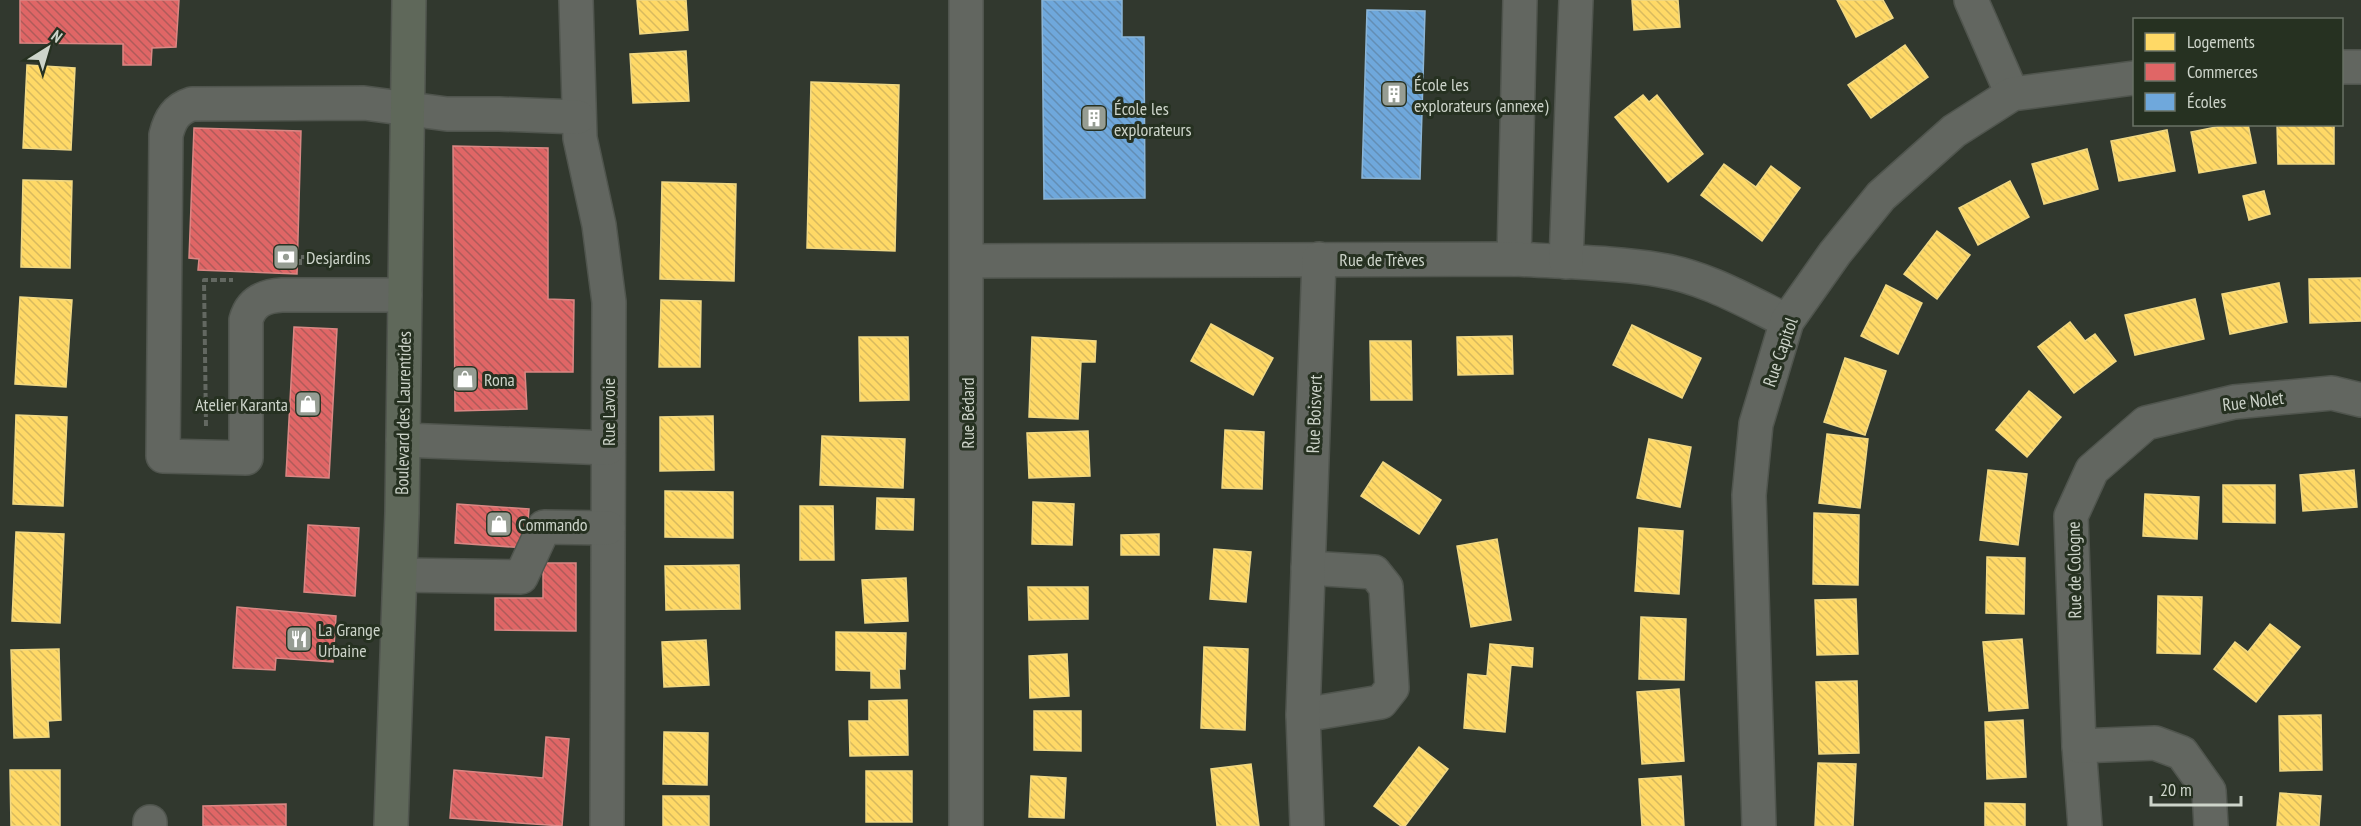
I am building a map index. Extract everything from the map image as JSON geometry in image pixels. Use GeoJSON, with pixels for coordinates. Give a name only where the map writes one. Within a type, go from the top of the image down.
{"type":"FeatureCollection","features":[{"type":"Feature","properties":{"kind":"main road","name":"Boulevard des Laurentides"},"geometry":{"type":"LineString","coordinates":[[391,826],[403,440],[409,0]]}},
{"type":"Feature","properties":{"kind":"street","name":"Rue Lavoie"},"geometry":{"type":"LineString","coordinates":[[576,0],[578,117],[582,154],[599,225],[609,302],[607,826]]}},
{"type":"Feature","properties":{"kind":"street","name":"Rue Bédard"},"geometry":{"type":"LineString","coordinates":[[966,0],[966,826]]}},
{"type":"Feature","properties":{"kind":"street"},"geometry":{"type":"LineString","coordinates":[[1514,259],[1520,0]]}},
{"type":"Feature","properties":{"kind":"street"},"geometry":{"type":"LineString","coordinates":[[1566,262],[1576,0]]}},
{"type":"Feature","properties":{"kind":"street"},"geometry":{"type":"LineString","coordinates":[[1971,0],[2013,94]]}},
{"type":"Feature","properties":{"kind":"street"},"geometry":{"type":"LineString","coordinates":[[2343,67],[2361,67]]}},
{"type":"Feature","properties":{"kind":"street","name":"Rue Capitol"},"geometry":{"type":"LineString","coordinates":[[1759,826],[1749,495],[1756,424],[1787,321],[1835,252],[1881,196],[1954,131],[2013,94],[2133,78]]}},
{"type":"Feature","properties":{"kind":"street"},"geometry":{"type":"LineString","coordinates":[[405,296],[282,295],[255,303],[246,320],[246,458],[163,456],[166,135],[176,112],[192,104],[364,103],[447,114],[578,117]]}},
{"type":"Feature","properties":{"kind":"street","name":"Rue Boisvert"},"geometry":{"type":"LineString","coordinates":[[1307,826],[1303,715],[1319,259]]}},
{"type":"Feature","properties":{"kind":"street","name":"Rue de Trèves"},"geometry":{"type":"LineString","coordinates":[[967,261],[1514,259],[1566,262],[1661,270],[1718,286],[1787,321]]}},
{"type":"Feature","properties":{"kind":"street","name":"Rue Nolet"},"geometry":{"type":"LineString","coordinates":[[2146,423],[2234,402],[2332,393],[2361,400]]}},
{"type":"Feature","properties":{"kind":"street","name":"Rue de Cologne"},"geometry":{"type":"LineString","coordinates":[[2085,826],[2079,747],[2072,516],[2092,470],[2146,423]]}},
{"type":"Feature","properties":{"kind":"street"},"geometry":{"type":"LineString","coordinates":[[403,440],[608,448]]}},
{"type":"Feature","properties":{"kind":"street"},"geometry":{"type":"LineString","coordinates":[[400,575],[521,577],[544,528],[608,528]]}},
{"type":"Feature","properties":{"kind":"street"},"geometry":{"type":"LineString","coordinates":[[1303,715],[1381,702],[1392,688],[1386,587],[1374,572],[1308,568]]}},
{"type":"Feature","properties":{"kind":"street"},"geometry":{"type":"LineString","coordinates":[[2079,747],[2155,743],[2182,753],[2209,791],[2211,826]]}},
{"type":"Feature","properties":{"kind":"path"},"geometry":{"type":"LineString","coordinates":[[300,268],[300,257],[363,257]]}},
{"type":"Feature","properties":{"kind":"building: Logements"},"geometry":{"type":"Polygon","coordinates":[[[637,0],[686,0],[688,30],[640,34],[637,0]]]}},
{"type":"Feature","properties":{"kind":"building: Logements"},"geometry":{"type":"Polygon","coordinates":[[[1632,0],[1678,0],[1680,27],[1634,30],[1632,0]]]}},
{"type":"Feature","properties":{"kind":"building: Logements"},"geometry":{"type":"Polygon","coordinates":[[[1837,0],[1883,0],[1893,18],[1856,37],[1837,0]]]}},
{"type":"Feature","properties":{"kind":"building: Logements"},"geometry":{"type":"Polygon","coordinates":[[[1905,45],[1928,77],[1871,118],[1848,85],[1905,45]]]}},
{"type":"Feature","properties":{"kind":"building: Logements"},"geometry":{"type":"Polygon","coordinates":[[[686,51],[689,101],[633,103],[630,54],[686,51]]]}},
{"type":"Feature","properties":{"kind":"building: Logements"},"geometry":{"type":"Polygon","coordinates":[[[27,65],[75,68],[71,150],[23,148],[27,65]]]}},
{"type":"Feature","properties":{"kind":"building: Logements"},"geometry":{"type":"Polygon","coordinates":[[[811,82],[899,85],[895,251],[807,248],[811,82]]]}},
{"type":"Feature","properties":{"kind":"building: Logements"},"geometry":{"type":"Polygon","coordinates":[[[1643,95],[1649,102],[1657,95],[1703,154],[1668,182],[1615,117],[1643,95]]]}},
{"type":"Feature","properties":{"kind":"building: Logements"},"geometry":{"type":"Polygon","coordinates":[[[2221,126],[2248,126],[2256,163],[2199,173],[2191,132],[2221,126]]]}},
{"type":"Feature","properties":{"kind":"building: Logements"},"geometry":{"type":"Polygon","coordinates":[[[2277,126],[2334,126],[2334,164],[2278,164],[2277,126]]]}},
{"type":"Feature","properties":{"kind":"building: Logements"},"geometry":{"type":"Polygon","coordinates":[[[2167,130],[2175,171],[2119,181],[2111,141],[2167,130]]]}},
{"type":"Feature","properties":{"kind":"building: Logements"},"geometry":{"type":"Polygon","coordinates":[[[2087,149],[2098,189],[2044,204],[2032,164],[2087,149]]]}},
{"type":"Feature","properties":{"kind":"building: Logements"},"geometry":{"type":"Polygon","coordinates":[[[1724,164],[1756,187],[1771,166],[1800,188],[1762,241],[1701,195],[1724,164]]]}},
{"type":"Feature","properties":{"kind":"building: Logements"},"geometry":{"type":"Polygon","coordinates":[[[23,180],[72,181],[70,268],[21,267],[23,180]]]}},
{"type":"Feature","properties":{"kind":"building: Logements"},"geometry":{"type":"Polygon","coordinates":[[[2010,181],[2029,217],[1978,245],[1959,208],[2010,181]]]}},
{"type":"Feature","properties":{"kind":"building: Logements"},"geometry":{"type":"Polygon","coordinates":[[[662,182],[736,184],[734,281],[660,279],[662,182]]]}},
{"type":"Feature","properties":{"kind":"building: Logements"},"geometry":{"type":"Polygon","coordinates":[[[2264,191],[2270,214],[2249,220],[2243,196],[2264,191]]]}},
{"type":"Feature","properties":{"kind":"building: Logements"},"geometry":{"type":"Polygon","coordinates":[[[1937,231],[1970,255],[1937,299],[1904,274],[1937,231]]]}},
{"type":"Feature","properties":{"kind":"building: Logements"},"geometry":{"type":"Polygon","coordinates":[[[2361,278],[2361,321],[2310,323],[2309,279],[2361,278]]]}},
{"type":"Feature","properties":{"kind":"building: Logements"},"geometry":{"type":"Polygon","coordinates":[[[2279,283],[2287,322],[2230,334],[2222,294],[2279,283]]]}},
{"type":"Feature","properties":{"kind":"building: Logements"},"geometry":{"type":"Polygon","coordinates":[[[1886,285],[1922,303],[1898,354],[1861,336],[1886,285]]]}},
{"type":"Feature","properties":{"kind":"building: Logements"},"geometry":{"type":"Polygon","coordinates":[[[20,297],[72,300],[66,387],[15,384],[20,297]]]}},
{"type":"Feature","properties":{"kind":"building: Logements"},"geometry":{"type":"Polygon","coordinates":[[[2195,299],[2204,339],[2135,355],[2125,315],[2195,299]]]}},
{"type":"Feature","properties":{"kind":"building: Logements"},"geometry":{"type":"Polygon","coordinates":[[[661,300],[701,301],[700,367],[659,367],[661,300]]]}},
{"type":"Feature","properties":{"kind":"building: Logements"},"geometry":{"type":"Polygon","coordinates":[[[2070,322],[2085,341],[2095,334],[2116,361],[2074,393],[2038,347],[2070,322]]]}},
{"type":"Feature","properties":{"kind":"building: Logements"},"geometry":{"type":"Polygon","coordinates":[[[1211,324],[1273,358],[1253,395],[1191,361],[1211,324]]]}},
{"type":"Feature","properties":{"kind":"building: Logements"},"geometry":{"type":"Polygon","coordinates":[[[1632,325],[1701,358],[1682,398],[1613,365],[1632,325]]]}},
{"type":"Feature","properties":{"kind":"building: Logements"},"geometry":{"type":"Polygon","coordinates":[[[1512,336],[1513,374],[1458,375],[1457,337],[1512,336]]]}},
{"type":"Feature","properties":{"kind":"building: Logements"},"geometry":{"type":"Polygon","coordinates":[[[859,337],[908,337],[909,400],[860,401],[859,337]]]}},
{"type":"Feature","properties":{"kind":"building: Logements"},"geometry":{"type":"Polygon","coordinates":[[[1032,337],[1096,341],[1095,362],[1081,362],[1078,419],[1029,417],[1032,337]]]}},
{"type":"Feature","properties":{"kind":"building: Logements"},"geometry":{"type":"Polygon","coordinates":[[[1370,341],[1411,341],[1412,400],[1371,400],[1370,341]]]}},
{"type":"Feature","properties":{"kind":"building: Logements"},"geometry":{"type":"Polygon","coordinates":[[[1845,358],[1886,371],[1865,435],[1824,422],[1845,358]]]}},
{"type":"Feature","properties":{"kind":"building: Logements"},"geometry":{"type":"Polygon","coordinates":[[[2029,391],[2061,417],[2027,457],[1996,430],[2029,391]]]}},
{"type":"Feature","properties":{"kind":"building: Logements"},"geometry":{"type":"Polygon","coordinates":[[[16,415],[67,417],[63,506],[13,504],[16,415]]]}},
{"type":"Feature","properties":{"kind":"building: Logements"},"geometry":{"type":"Polygon","coordinates":[[[713,416],[714,470],[660,471],[660,417],[713,416]]]}},
{"type":"Feature","properties":{"kind":"building: Logements"},"geometry":{"type":"Polygon","coordinates":[[[1225,430],[1264,432],[1262,489],[1222,488],[1225,430]]]}},
{"type":"Feature","properties":{"kind":"building: Logements"},"geometry":{"type":"Polygon","coordinates":[[[1088,431],[1090,476],[1029,478],[1027,433],[1088,431]]]}},
{"type":"Feature","properties":{"kind":"building: Logements"},"geometry":{"type":"Polygon","coordinates":[[[1827,434],[1868,439],[1860,508],[1819,503],[1827,434]]]}},
{"type":"Feature","properties":{"kind":"building: Logements"},"geometry":{"type":"Polygon","coordinates":[[[822,436],[905,439],[903,488],[820,485],[822,436]]]}},
{"type":"Feature","properties":{"kind":"building: Logements"},"geometry":{"type":"Polygon","coordinates":[[[1649,439],[1691,447],[1680,507],[1637,498],[1649,439]]]}},
{"type":"Feature","properties":{"kind":"building: Logements"},"geometry":{"type":"Polygon","coordinates":[[[1383,462],[1441,500],[1419,534],[1361,496],[1383,462]]]}},
{"type":"Feature","properties":{"kind":"building: Logements"},"geometry":{"type":"Polygon","coordinates":[[[1988,470],[2027,474],[2018,545],[1980,540],[1988,470]]]}},
{"type":"Feature","properties":{"kind":"building: Logements"},"geometry":{"type":"Polygon","coordinates":[[[2354,470],[2357,507],[2303,511],[2300,475],[2354,470]]]}},
{"type":"Feature","properties":{"kind":"building: Logements"},"geometry":{"type":"Polygon","coordinates":[[[2223,485],[2275,485],[2275,523],[2223,522],[2223,485]]]}},
{"type":"Feature","properties":{"kind":"building: Logements"},"geometry":{"type":"Polygon","coordinates":[[[665,491],[733,492],[733,538],[665,537],[665,491]]]}},
{"type":"Feature","properties":{"kind":"building: Logements"},"geometry":{"type":"Polygon","coordinates":[[[2145,494],[2199,497],[2197,539],[2143,536],[2145,494]]]}},
{"type":"Feature","properties":{"kind":"building: Logements"},"geometry":{"type":"Polygon","coordinates":[[[877,498],[914,499],[913,530],[876,529],[877,498]]]}},
{"type":"Feature","properties":{"kind":"building: Logements"},"geometry":{"type":"Polygon","coordinates":[[[1033,502],[1074,504],[1072,545],[1032,544],[1033,502]]]}},
{"type":"Feature","properties":{"kind":"building: Logements"},"geometry":{"type":"Polygon","coordinates":[[[800,506],[833,506],[834,560],[800,560],[800,506]]]}},
{"type":"Feature","properties":{"kind":"building: Logements"},"geometry":{"type":"Polygon","coordinates":[[[1814,513],[1859,515],[1858,585],[1813,584],[1814,513]]]}},
{"type":"Feature","properties":{"kind":"building: Logements"},"geometry":{"type":"Polygon","coordinates":[[[1639,528],[1683,531],[1679,594],[1635,591],[1639,528]]]}},
{"type":"Feature","properties":{"kind":"building: Logements"},"geometry":{"type":"Polygon","coordinates":[[[16,532],[64,534],[60,623],[12,621],[16,532]]]}},
{"type":"Feature","properties":{"kind":"building: Logements"},"geometry":{"type":"Polygon","coordinates":[[[1159,534],[1159,555],[1121,555],[1121,535],[1159,534]]]}},
{"type":"Feature","properties":{"kind":"building: Logements"},"geometry":{"type":"Polygon","coordinates":[[[1497,539],[1511,620],[1471,627],[1457,546],[1497,539]]]}},
{"type":"Feature","properties":{"kind":"building: Logements"},"geometry":{"type":"Polygon","coordinates":[[[1214,549],[1251,552],[1246,602],[1210,599],[1214,549]]]}},
{"type":"Feature","properties":{"kind":"building: Logements"},"geometry":{"type":"Polygon","coordinates":[[[1987,557],[2025,558],[2024,614],[1986,613],[1987,557]]]}},
{"type":"Feature","properties":{"kind":"building: Logements"},"geometry":{"type":"Polygon","coordinates":[[[739,565],[740,609],[666,610],[665,566],[739,565]]]}},
{"type":"Feature","properties":{"kind":"building: Logements"},"geometry":{"type":"Polygon","coordinates":[[[906,578],[908,621],[865,623],[862,580],[906,578]]]}},
{"type":"Feature","properties":{"kind":"building: Logements"},"geometry":{"type":"Polygon","coordinates":[[[1028,587],[1088,587],[1088,619],[1029,620],[1028,587]]]}},
{"type":"Feature","properties":{"kind":"building: Logements"},"geometry":{"type":"Polygon","coordinates":[[[2158,596],[2202,597],[2200,654],[2157,653],[2158,596]]]}},
{"type":"Feature","properties":{"kind":"building: Logements"},"geometry":{"type":"Polygon","coordinates":[[[1856,599],[1858,654],[1817,655],[1815,600],[1856,599]]]}},
{"type":"Feature","properties":{"kind":"building: Logements"},"geometry":{"type":"Polygon","coordinates":[[[1641,617],[1686,619],[1684,680],[1639,679],[1641,617]]]}},
{"type":"Feature","properties":{"kind":"building: Logements"},"geometry":{"type":"Polygon","coordinates":[[[2270,624],[2300,647],[2256,702],[2214,669],[2235,642],[2248,652],[2270,624]]]}},
{"type":"Feature","properties":{"kind":"building: Logements"},"geometry":{"type":"Polygon","coordinates":[[[836,632],[906,633],[905,669],[899,669],[900,688],[871,688],[871,671],[836,670],[836,632]]]}},
{"type":"Feature","properties":{"kind":"building: Logements"},"geometry":{"type":"Polygon","coordinates":[[[2022,639],[2028,708],[1989,711],[1983,642],[2022,639]]]}},
{"type":"Feature","properties":{"kind":"building: Logements"},"geometry":{"type":"Polygon","coordinates":[[[706,640],[709,685],[664,687],[662,642],[706,640]]]}},
{"type":"Feature","properties":{"kind":"building: Logements"},"geometry":{"type":"Polygon","coordinates":[[[1490,644],[1533,648],[1532,667],[1511,665],[1505,732],[1464,728],[1468,674],[1487,676],[1490,644]]]}},
{"type":"Feature","properties":{"kind":"building: Logements"},"geometry":{"type":"Polygon","coordinates":[[[1204,647],[1248,649],[1245,730],[1201,728],[1204,647]]]}},
{"type":"Feature","properties":{"kind":"building: Logements"},"geometry":{"type":"Polygon","coordinates":[[[59,649],[61,720],[48,721],[49,737],[14,738],[11,650],[59,649]]]}},
{"type":"Feature","properties":{"kind":"building: Logements"},"geometry":{"type":"Polygon","coordinates":[[[1067,654],[1069,696],[1030,698],[1029,656],[1067,654]]]}},
{"type":"Feature","properties":{"kind":"building: Logements"},"geometry":{"type":"Polygon","coordinates":[[[1857,681],[1859,753],[1819,754],[1816,682],[1857,681]]]}},
{"type":"Feature","properties":{"kind":"building: Logements"},"geometry":{"type":"Polygon","coordinates":[[[1679,689],[1684,761],[1642,764],[1637,692],[1679,689]]]}},
{"type":"Feature","properties":{"kind":"building: Logements"},"geometry":{"type":"Polygon","coordinates":[[[907,700],[908,755],[850,756],[849,721],[869,721],[869,701],[907,700]]]}},
{"type":"Feature","properties":{"kind":"building: Logements"},"geometry":{"type":"Polygon","coordinates":[[[1034,711],[1081,711],[1081,751],[1034,750],[1034,711]]]}},
{"type":"Feature","properties":{"kind":"building: Logements"},"geometry":{"type":"Polygon","coordinates":[[[2321,715],[2322,770],[2280,771],[2279,716],[2321,715]]]}},
{"type":"Feature","properties":{"kind":"building: Logements"},"geometry":{"type":"Polygon","coordinates":[[[2023,720],[2026,777],[1987,779],[1985,722],[2023,720]]]}},
{"type":"Feature","properties":{"kind":"building: Logements"},"geometry":{"type":"Polygon","coordinates":[[[664,732],[708,733],[707,785],[663,784],[664,732]]]}},
{"type":"Feature","properties":{"kind":"building: Logements"},"geometry":{"type":"Polygon","coordinates":[[[1419,747],[1448,769],[1405,826],[1401,826],[1374,806],[1419,747]]]}},
{"type":"Feature","properties":{"kind":"building: Logements"},"geometry":{"type":"Polygon","coordinates":[[[1818,763],[1856,764],[1853,826],[1815,826],[1818,763]]]}},
{"type":"Feature","properties":{"kind":"building: Logements"},"geometry":{"type":"Polygon","coordinates":[[[1251,764],[1259,826],[1217,826],[1211,769],[1251,764]]]}},
{"type":"Feature","properties":{"kind":"building: Logements"},"geometry":{"type":"Polygon","coordinates":[[[10,770],[60,770],[60,826],[11,826],[10,770]]]}},
{"type":"Feature","properties":{"kind":"building: Logements"},"geometry":{"type":"Polygon","coordinates":[[[866,771],[912,771],[912,822],[866,822],[866,771]]]}},
{"type":"Feature","properties":{"kind":"building: Logements"},"geometry":{"type":"Polygon","coordinates":[[[1031,776],[1066,778],[1064,818],[1029,817],[1031,776]]]}},
{"type":"Feature","properties":{"kind":"building: Logements"},"geometry":{"type":"Polygon","coordinates":[[[1681,776],[1684,826],[1642,826],[1639,779],[1681,776]]]}},
{"type":"Feature","properties":{"kind":"building: Logements"},"geometry":{"type":"Polygon","coordinates":[[[2280,793],[2321,796],[2319,826],[2277,826],[2280,793]]]}},
{"type":"Feature","properties":{"kind":"building: Logements"},"geometry":{"type":"Polygon","coordinates":[[[663,796],[709,796],[709,826],[663,826],[663,796]]]}},
{"type":"Feature","properties":{"kind":"building: Logements"},"geometry":{"type":"Polygon","coordinates":[[[1985,803],[2025,804],[2025,826],[1985,826],[1985,803]]]}},
{"type":"Feature","properties":{"kind":"building: Commerces"},"geometry":{"type":"Polygon","coordinates":[[[20,0],[179,0],[176,47],[152,48],[151,65],[123,65],[123,44],[20,43],[20,0]]]}},
{"type":"Feature","properties":{"kind":"building: Commerces"},"geometry":{"type":"Polygon","coordinates":[[[194,128],[301,131],[297,274],[198,270],[199,259],[189,258],[194,128]]]}},
{"type":"Feature","properties":{"kind":"building: Commerces"},"geometry":{"type":"Polygon","coordinates":[[[453,146],[548,148],[548,299],[574,300],[573,372],[525,372],[527,409],[455,411],[453,146]]]}},
{"type":"Feature","properties":{"kind":"building: Commerces"},"geometry":{"type":"Polygon","coordinates":[[[294,327],[337,329],[329,478],[286,476],[294,327]]]}},
{"type":"Feature","properties":{"kind":"building: Commerces"},"geometry":{"type":"Polygon","coordinates":[[[457,504],[529,509],[526,548],[455,543],[457,504]]]}},
{"type":"Feature","properties":{"kind":"building: Commerces"},"geometry":{"type":"Polygon","coordinates":[[[308,525],[359,528],[355,596],[304,592],[308,525]]]}},
{"type":"Feature","properties":{"kind":"building: Commerces"},"geometry":{"type":"Polygon","coordinates":[[[543,563],[576,563],[576,631],[495,630],[495,598],[543,598],[543,563]]]}},
{"type":"Feature","properties":{"kind":"building: Commerces"},"geometry":{"type":"Polygon","coordinates":[[[237,607],[336,616],[333,662],[276,658],[275,670],[233,668],[237,607]]]}},
{"type":"Feature","properties":{"kind":"building: Commerces"},"geometry":{"type":"Polygon","coordinates":[[[546,737],[569,739],[562,826],[450,818],[454,770],[543,778],[546,737]]]}},
{"type":"Feature","properties":{"kind":"building: Commerces"},"geometry":{"type":"Polygon","coordinates":[[[286,804],[286,826],[203,826],[203,806],[286,804]]]}},
{"type":"Feature","properties":{"kind":"building: Écoles","name":"École les explorateurs"},"geometry":{"type":"Polygon","coordinates":[[[1042,0],[1122,0],[1122,37],[1144,37],[1145,198],[1044,199],[1042,0]]]}},
{"type":"Feature","properties":{"kind":"building: Écoles","name":"École les explorateurs (annexe)"},"geometry":{"type":"Polygon","coordinates":[[[1367,10],[1425,11],[1420,179],[1362,178],[1367,10]]]}},
{"type":"Feature","properties":{"kind":"place","name":"École les explorateurs (annexe)"},"geometry":{"type":"Point","coordinates":[1394,94]}},
{"type":"Feature","properties":{"kind":"place","name":"École les explorateurs"},"geometry":{"type":"Point","coordinates":[1094,118]}},
{"type":"Feature","properties":{"kind":"place","name":"Desjardins"},"geometry":{"type":"Point","coordinates":[286,257]}},
{"type":"Feature","properties":{"kind":"place","name":"Rona"},"geometry":{"type":"Point","coordinates":[465,379]}},
{"type":"Feature","properties":{"kind":"place","name":"Atelier Karanta"},"geometry":{"type":"Point","coordinates":[308,404]}},
{"type":"Feature","properties":{"kind":"place","name":"Commando"},"geometry":{"type":"Point","coordinates":[499,524]}},
{"type":"Feature","properties":{"kind":"place","name":"La Grange Urbaine"},"geometry":{"type":"Point","coordinates":[299,639]}}]}
